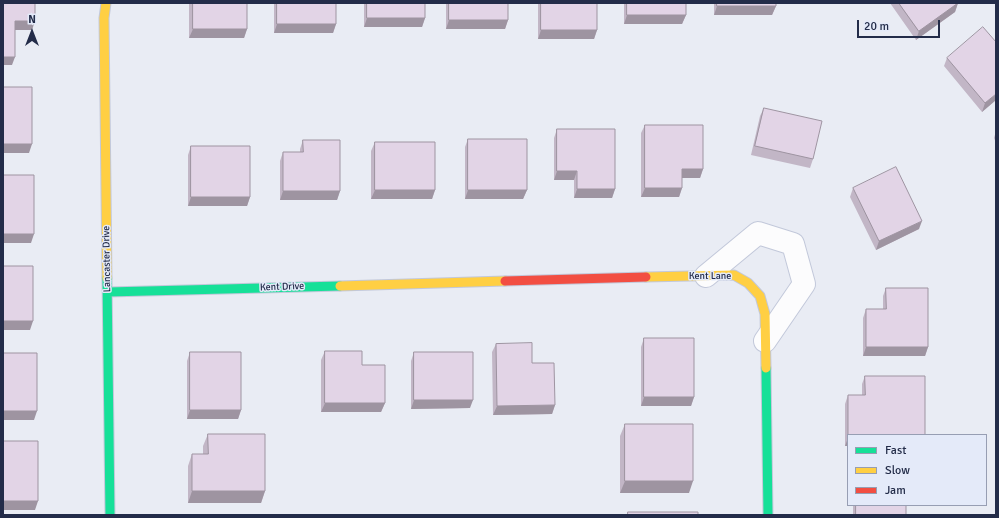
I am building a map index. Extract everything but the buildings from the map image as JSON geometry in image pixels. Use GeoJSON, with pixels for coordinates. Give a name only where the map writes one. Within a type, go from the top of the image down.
{"type":"FeatureCollection","features":[{"type":"Feature","properties":{"kind":"street","name":"Lancaster Drive"},"geometry":{"type":"LineString","coordinates":[[106,3],[104,18],[110,515]]}},
{"type":"Feature","properties":{"kind":"street"},"geometry":{"type":"LineString","coordinates":[[706,276],[758,233],[793,244],[804,284],[765,341]]}},
{"type":"Feature","properties":{"kind":"street","name":"Kent Lane"},"geometry":{"type":"LineString","coordinates":[[457,282],[734,275],[748,282],[760,296],[765,314],[768,515]]}},
{"type":"Feature","properties":{"kind":"street","name":"Kent Drive"},"geometry":{"type":"LineString","coordinates":[[108,292],[457,282]]}},
{"type":"Feature","properties":{"kind":"traffic: fast"},"geometry":{"type":"LineString","coordinates":[[107,278],[110,515]]}},
{"type":"Feature","properties":{"kind":"traffic: fast"},"geometry":{"type":"LineString","coordinates":[[108,292],[340,286]]}},
{"type":"Feature","properties":{"kind":"traffic: fast"},"geometry":{"type":"LineString","coordinates":[[766,368],[768,515]]}},
{"type":"Feature","properties":{"kind":"traffic: slow"},"geometry":{"type":"LineString","coordinates":[[106,3],[104,18],[107,278]]}},
{"type":"Feature","properties":{"kind":"traffic: slow"},"geometry":{"type":"LineString","coordinates":[[646,277],[734,275],[748,283],[760,296],[765,314],[766,368]]}},
{"type":"Feature","properties":{"kind":"traffic: slow"},"geometry":{"type":"LineString","coordinates":[[340,286],[505,281]]}},
{"type":"Feature","properties":{"kind":"traffic: jam"},"geometry":{"type":"LineString","coordinates":[[505,281],[646,277]]}}]}
